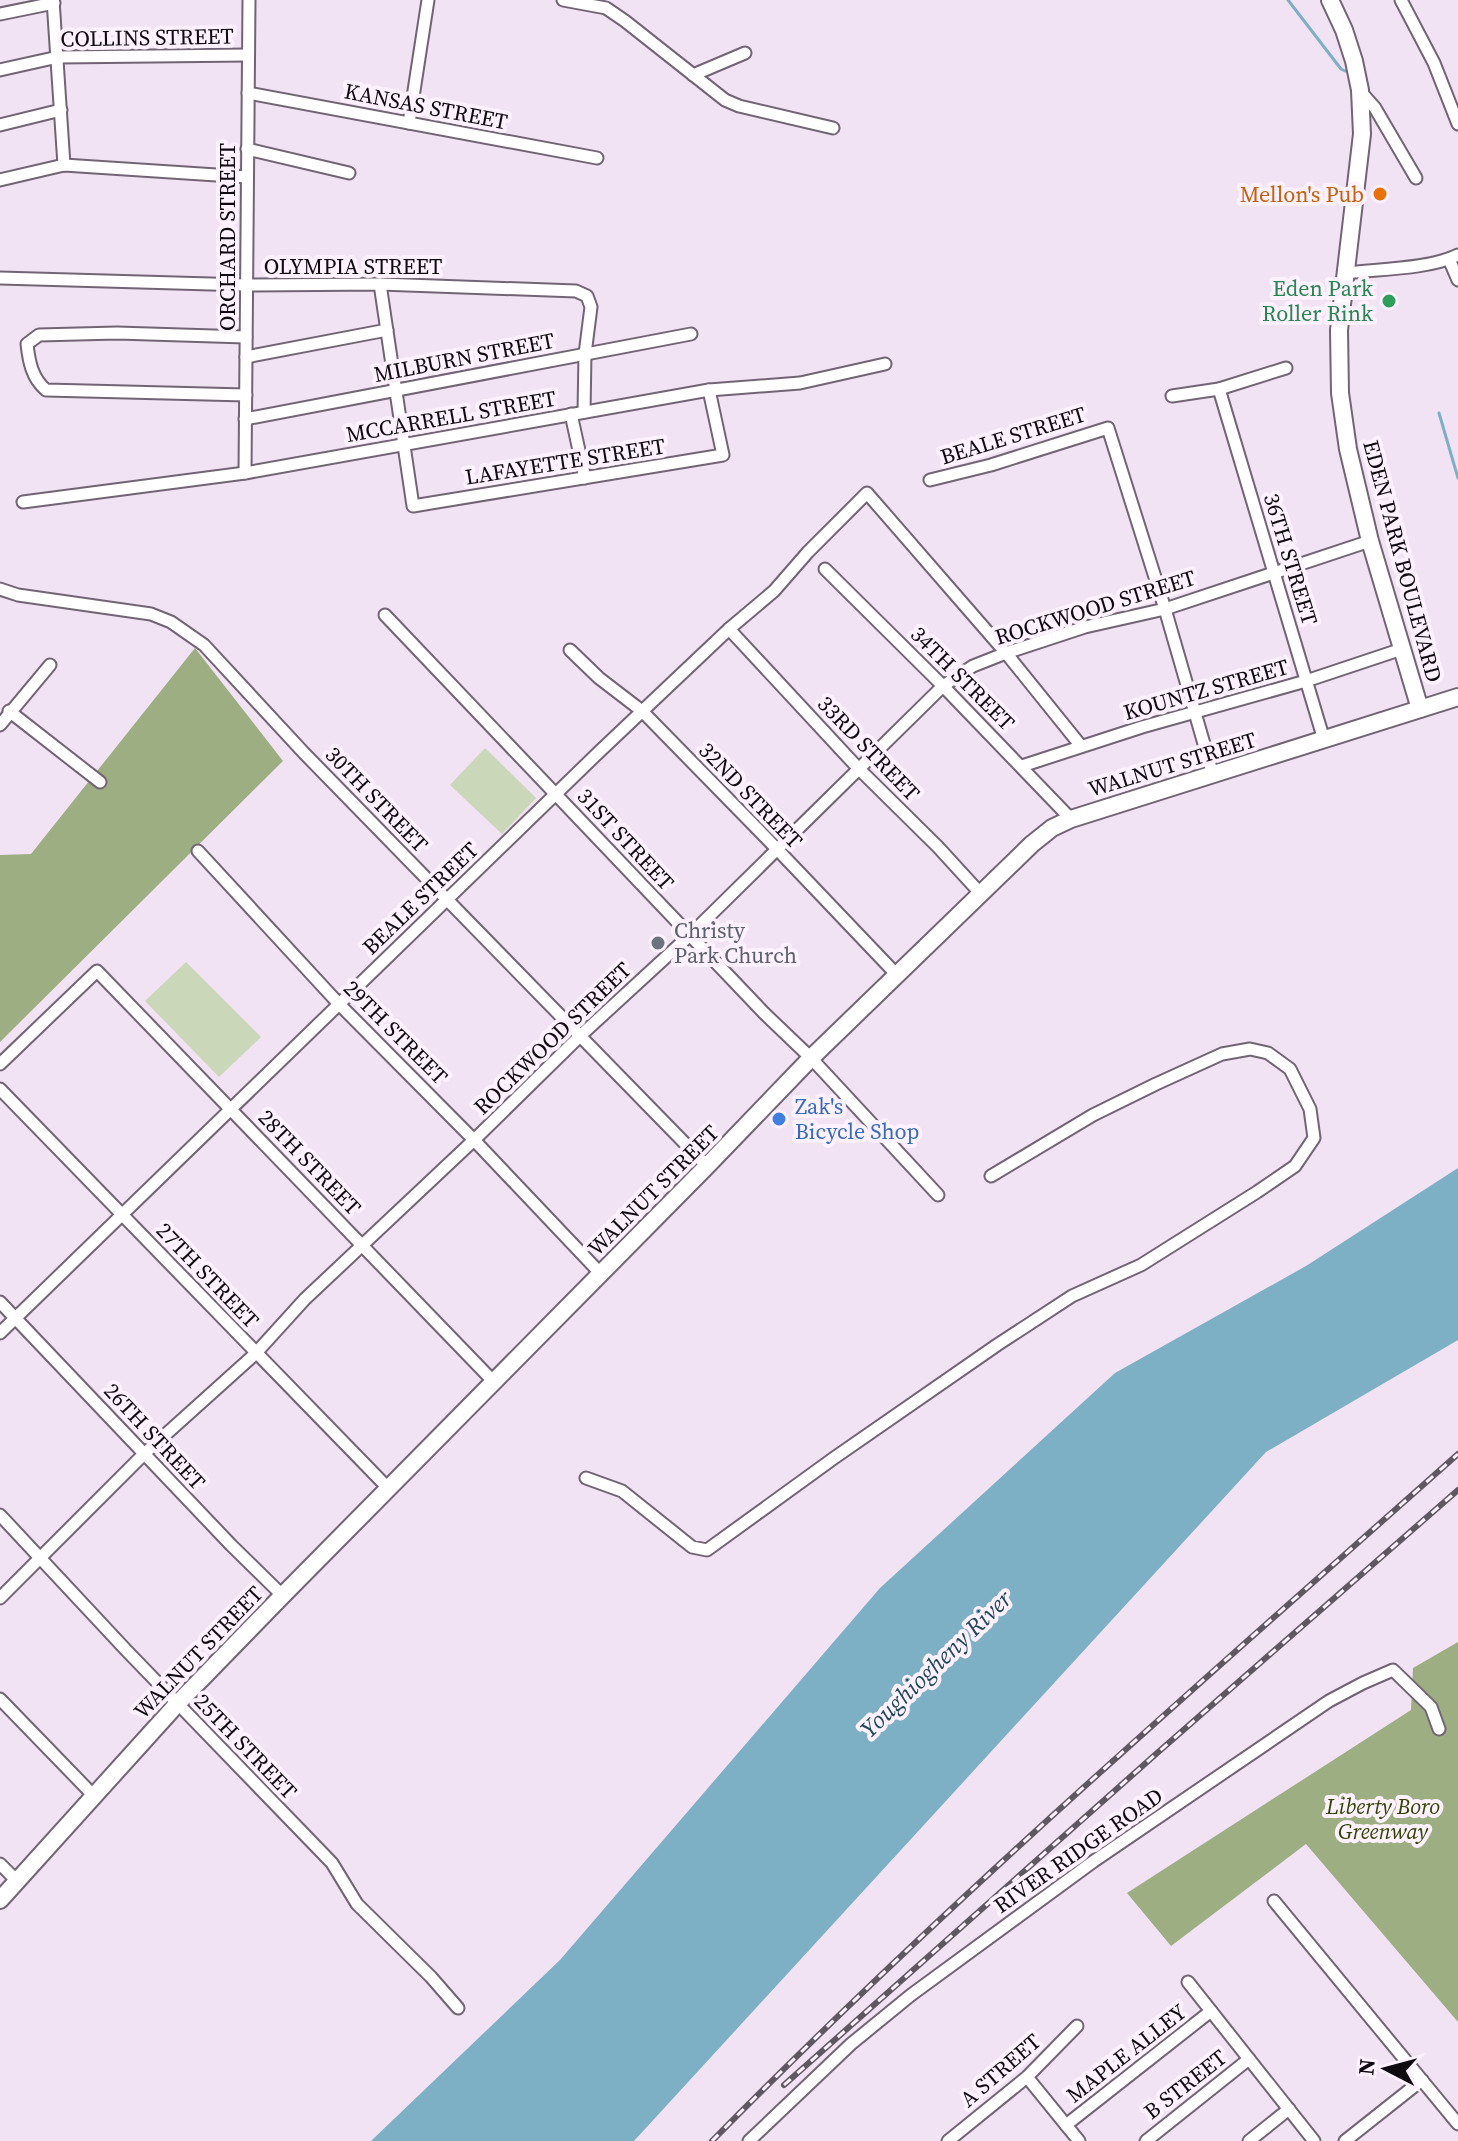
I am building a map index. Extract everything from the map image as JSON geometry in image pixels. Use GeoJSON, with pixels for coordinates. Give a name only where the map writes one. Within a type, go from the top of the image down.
{"type":"FeatureCollection","features":[{"type":"Feature","properties":{"kind":"main road","name":"EDEN PARK BOULEVARD"},"geometry":{"type":"LineString","coordinates":[[1330,0],[1354,61],[1360,90],[1362,134],[1339,330],[1340,393],[1348,449],[1370,541],[1420,709]]}},
{"type":"Feature","properties":{"kind":"main road","name":"WALNUT STREET"},"geometry":{"type":"LineString","coordinates":[[0,1900],[178,1703],[388,1488],[811,1058],[1032,844],[1052,828],[1071,819],[1458,697]]}},
{"type":"Feature","properties":{"kind":"street","name":"ORCHARD STREET"},"geometry":{"type":"LineString","coordinates":[[245,473],[249,0]]}},
{"type":"Feature","properties":{"kind":"street"},"geometry":{"type":"LineString","coordinates":[[409,123],[428,0]]}},
{"type":"Feature","properties":{"kind":"street"},"geometry":{"type":"LineString","coordinates":[[563,0],[606,8],[725,100],[833,128]]}},
{"type":"Feature","properties":{"kind":"street"},"geometry":{"type":"LineString","coordinates":[[1401,0],[1434,63],[1458,124]]}},
{"type":"Feature","properties":{"kind":"street"},"geometry":{"type":"LineString","coordinates":[[0,14],[54,1],[64,165]]}},
{"type":"Feature","properties":{"kind":"street"},"geometry":{"type":"LineString","coordinates":[[693,75],[745,53]]}},
{"type":"Feature","properties":{"kind":"street","name":"COLLINS STREET"},"geometry":{"type":"LineString","coordinates":[[0,70],[58,57],[248,55]]}},
{"type":"Feature","properties":{"kind":"street"},"geometry":{"type":"LineString","coordinates":[[1360,90],[1375,108],[1416,178]]}},
{"type":"Feature","properties":{"kind":"street","name":"KANSAS STREET"},"geometry":{"type":"LineString","coordinates":[[248,93],[597,158]]}},
{"type":"Feature","properties":{"kind":"street"},"geometry":{"type":"LineString","coordinates":[[0,125],[61,110]]}},
{"type":"Feature","properties":{"kind":"street"},"geometry":{"type":"LineString","coordinates":[[247,149],[349,173]]}},
{"type":"Feature","properties":{"kind":"street"},"geometry":{"type":"LineString","coordinates":[[0,180],[64,165],[247,177]]}},
{"type":"Feature","properties":{"kind":"street"},"geometry":{"type":"LineString","coordinates":[[1346,273],[1418,265],[1454,257],[1458,280]]}},
{"type":"Feature","properties":{"kind":"street","name":"OLYMPIA STREET"},"geometry":{"type":"LineString","coordinates":[[0,278],[246,285],[380,284],[576,291],[587,296],[591,307],[585,354],[584,412]]}},
{"type":"Feature","properties":{"kind":"street"},"geometry":{"type":"LineString","coordinates":[[380,284],[404,444]]}},
{"type":"Feature","properties":{"kind":"street"},"geometry":{"type":"LineString","coordinates":[[246,357],[387,330]]}},
{"type":"Feature","properties":{"kind":"street"},"geometry":{"type":"LineString","coordinates":[[246,337],[117,333],[39,335],[27,344],[28,359],[37,382],[46,390],[246,395]]}},
{"type":"Feature","properties":{"kind":"street","name":"MILBURN STREET"},"geometry":{"type":"LineString","coordinates":[[245,419],[691,334]]}},
{"type":"Feature","properties":{"kind":"street","name":"MCCARRELL STREET"},"geometry":{"type":"LineString","coordinates":[[23,502],[245,473],[709,390],[800,383],[885,364]]}},
{"type":"Feature","properties":{"kind":"street"},"geometry":{"type":"LineString","coordinates":[[1172,396],[1219,389],[1286,368]]}},
{"type":"Feature","properties":{"kind":"street","name":"36TH STREET"},"geometry":{"type":"LineString","coordinates":[[1219,389],[1324,740]]}},
{"type":"Feature","properties":{"kind":"street","name":"LAFAYETTE STREET"},"geometry":{"type":"LineString","coordinates":[[404,444],[413,506],[723,455],[709,390]]}},
{"type":"Feature","properties":{"kind":"street"},"geometry":{"type":"LineString","coordinates":[[571,414],[585,478]]}},
{"type":"Feature","properties":{"kind":"street","name":"BEALE STREET"},"geometry":{"type":"LineString","coordinates":[[930,480],[991,465],[1108,428],[1165,609]]}},
{"type":"Feature","properties":{"kind":"street","name":"BEALE STREET"},"geometry":{"type":"LineString","coordinates":[[0,1333],[642,711],[774,591],[867,493],[1006,653]]}},
{"type":"Feature","properties":{"kind":"street","name":"ROCKWOOD STREET"},"geometry":{"type":"LineString","coordinates":[[0,1598],[145,1453],[255,1354],[305,1299],[690,935],[943,686],[973,666],[1006,653],[1085,627],[1165,609],[1370,541]]}},
{"type":"Feature","properties":{"kind":"street","name":"34TH STREET"},"geometry":{"type":"LineString","coordinates":[[825,569],[1071,819]]}},
{"type":"Feature","properties":{"kind":"street","name":"30TH STREET"},"geometry":{"type":"LineString","coordinates":[[0,589],[18,595],[151,614],[171,622],[204,645],[304,753],[707,1166]]}},
{"type":"Feature","properties":{"kind":"street"},"geometry":{"type":"LineString","coordinates":[[1165,609],[1213,775]]}},
{"type":"Feature","properties":{"kind":"street","name":"31ST STREET"},"geometry":{"type":"LineString","coordinates":[[385,615],[764,1013],[811,1058],[938,1195]]}},
{"type":"Feature","properties":{"kind":"street","name":"33RD STREET"},"geometry":{"type":"LineString","coordinates":[[729,629],[981,894]]}},
{"type":"Feature","properties":{"kind":"street","name":"KOUNTZ STREET"},"geometry":{"type":"LineString","coordinates":[[1022,766],[1402,649]]}},
{"type":"Feature","properties":{"kind":"street","name":"32ND STREET"},"geometry":{"type":"LineString","coordinates":[[570,650],[599,678],[642,711],[897,975]]}},
{"type":"Feature","properties":{"kind":"street"},"geometry":{"type":"LineString","coordinates":[[1006,653],[1081,746]]}},
{"type":"Feature","properties":{"kind":"street"},"geometry":{"type":"LineString","coordinates":[[0,725],[50,665]]}},
{"type":"Feature","properties":{"kind":"street"},"geometry":{"type":"LineString","coordinates":[[9,711],[100,782]]}},
{"type":"Feature","properties":{"kind":"street","name":"29TH STREET"},"geometry":{"type":"LineString","coordinates":[[198,851],[339,1004],[601,1274]]}},
{"type":"Feature","properties":{"kind":"street","name":"28TH STREET"},"geometry":{"type":"LineString","coordinates":[[0,1064],[97,971],[493,1381]]}},
{"type":"Feature","properties":{"kind":"street"},"geometry":{"type":"LineString","coordinates":[[586,1478],[622,1491],[692,1547],[707,1550],[1022,1328],[1072,1296],[1141,1265],[1295,1166],[1314,1138],[1310,1109],[1290,1069],[1268,1053],[1250,1049],[1222,1054],[1093,1115],[991,1176]]}},
{"type":"Feature","properties":{"kind":"street","name":"27TH STREET"},"geometry":{"type":"LineString","coordinates":[[0,1089],[388,1488]]}},
{"type":"Feature","properties":{"kind":"street","name":"26TH STREET"},"geometry":{"type":"LineString","coordinates":[[0,1302],[283,1596]]}},
{"type":"Feature","properties":{"kind":"street","name":"25TH STREET"},"geometry":{"type":"LineString","coordinates":[[0,1515],[332,1863],[357,1904],[458,2008]]}},
{"type":"Feature","properties":{"kind":"street","name":"RIVER RIDGE ROAD"},"geometry":{"type":"LineString","coordinates":[[749,2141],[851,2044],[911,1995],[1094,1861],[1329,1701],[1393,1670],[1431,1707],[1439,1729]]}},
{"type":"Feature","properties":{"kind":"street"},"geometry":{"type":"LineString","coordinates":[[0,1699],[94,1796]]}},
{"type":"Feature","properties":{"kind":"street"},"geometry":{"type":"LineString","coordinates":[[0,1864],[17,1881]]}},
{"type":"Feature","properties":{"kind":"street"},"geometry":{"type":"LineString","coordinates":[[1274,1901],[1458,2124]]}},
{"type":"Feature","properties":{"kind":"street"},"geometry":{"type":"LineString","coordinates":[[1188,1982],[1314,2141]]}},
{"type":"Feature","properties":{"kind":"street","name":"MAPLE ALLEY"},"geometry":{"type":"LineString","coordinates":[[1066,2125],[1211,2011]]}},
{"type":"Feature","properties":{"kind":"street","name":"A STREET"},"geometry":{"type":"LineString","coordinates":[[948,2141],[1027,2077],[1077,2026]]}},
{"type":"Feature","properties":{"kind":"street","name":"B STREET"},"geometry":{"type":"LineString","coordinates":[[1146,2141],[1249,2059]]}},
{"type":"Feature","properties":{"kind":"street"},"geometry":{"type":"LineString","coordinates":[[1027,2077],[1079,2141]]}},
{"type":"Feature","properties":{"kind":"street"},"geometry":{"type":"LineString","coordinates":[[1345,2141],[1422,2080]]}},
{"type":"Feature","properties":{"kind":"street"},"geometry":{"type":"LineString","coordinates":[[1249,2141],[1289,2109]]}},
{"type":"Feature","properties":{"kind":"green space"},"geometry":{"type":"Polygon","coordinates":[[[195,648],[283,761],[0,1042],[0,855],[31,854],[195,648]]]}},
{"type":"Feature","properties":{"kind":"green space"},"geometry":{"type":"Polygon","coordinates":[[[485,748],[536,798],[502,834],[450,785],[485,748]]]}},
{"type":"Feature","properties":{"kind":"green space"},"geometry":{"type":"Polygon","coordinates":[[[186,962],[261,1037],[219,1077],[145,1001],[186,962]]]}},
{"type":"Feature","properties":{"kind":"green space","name":"Liberty Boro Greenway"},"geometry":{"type":"Polygon","coordinates":[[[1458,1642],[1458,2022],[1306,1844],[1171,1946],[1127,1893],[1411,1710],[1413,1668],[1458,1642]]]}},
{"type":"Feature","properties":{"kind":"water","name":"Youghiogheny River"},"geometry":{"type":"Polygon","coordinates":[[[1458,1168],[1458,1340],[1266,1452],[634,2141],[371,2141],[560,1960],[880,1588],[1115,1373],[1306,1266],[1458,1168]]]}},
{"type":"Feature","properties":{"kind":"waterway"},"geometry":{"type":"LineString","coordinates":[[1288,0],[1345,71]]}},
{"type":"Feature","properties":{"kind":"waterway"},"geometry":{"type":"LineString","coordinates":[[1439,413],[1458,478]]}},
{"type":"Feature","properties":{"kind":"railway"},"geometry":{"type":"LineString","coordinates":[[712,2141],[985,1877],[1458,1454]]}},
{"type":"Feature","properties":{"kind":"railway"},"geometry":{"type":"LineString","coordinates":[[784,2085],[1458,1490]]}},
{"type":"Feature","properties":{"kind":"place","name":"Mellon's Pub"},"geometry":{"type":"Point","coordinates":[1380,194]}},
{"type":"Feature","properties":{"kind":"place","name":"Eden Park Roller Rink"},"geometry":{"type":"Point","coordinates":[1389,301]}},
{"type":"Feature","properties":{"kind":"place","name":"Christy Park Church"},"geometry":{"type":"Point","coordinates":[658,943]}},
{"type":"Feature","properties":{"kind":"place","name":"Zak's Bicycle Shop"},"geometry":{"type":"Point","coordinates":[779,1119]}}]}
